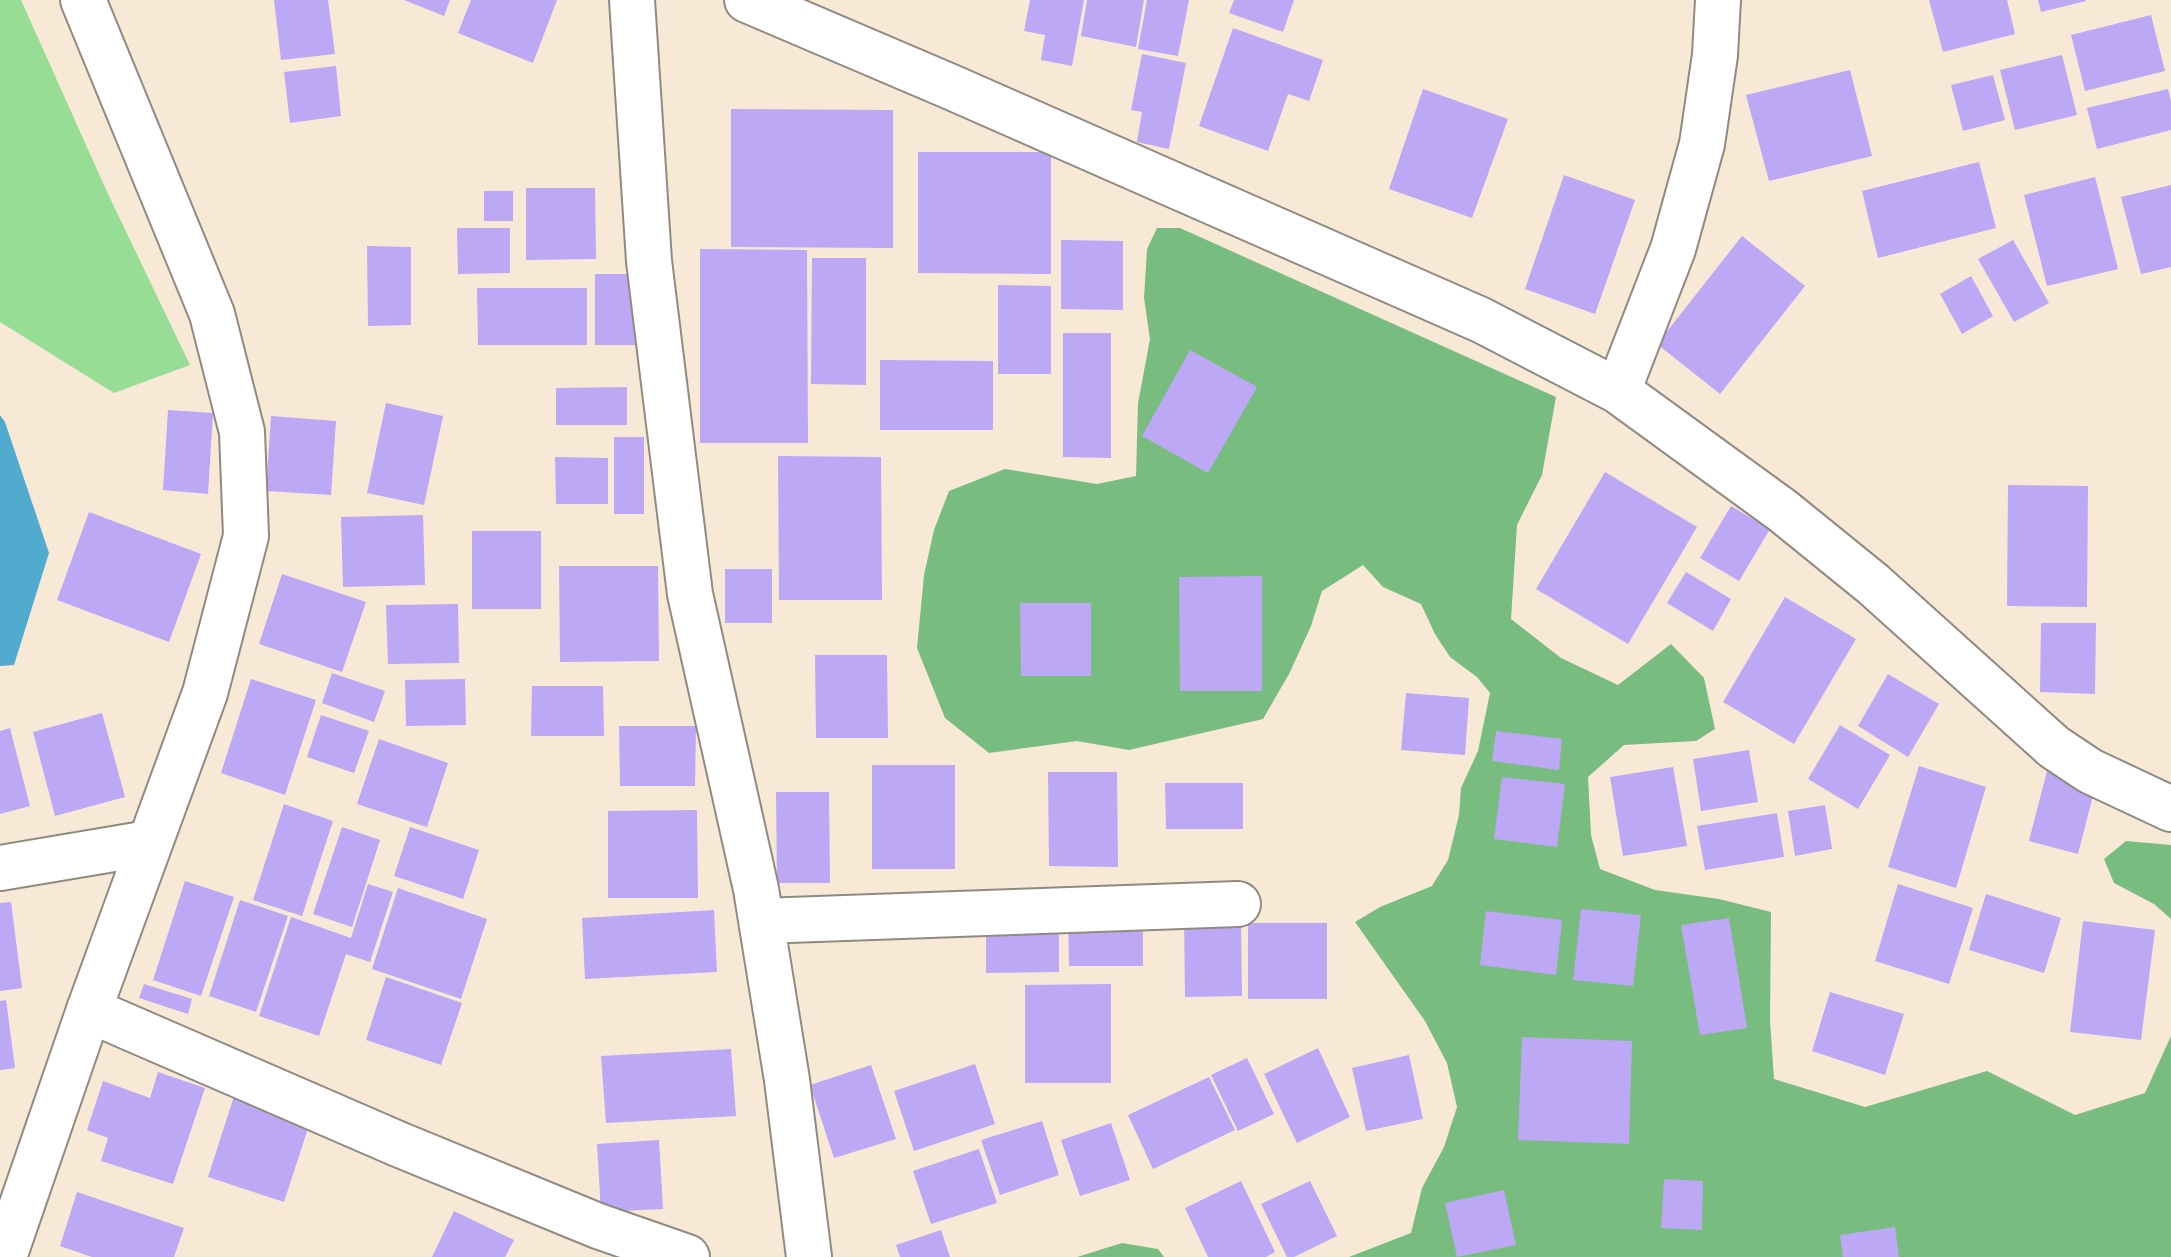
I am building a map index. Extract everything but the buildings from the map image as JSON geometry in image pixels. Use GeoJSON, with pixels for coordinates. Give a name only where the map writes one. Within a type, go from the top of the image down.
{"type":"FeatureCollection","features":[{"type":"Feature","properties":{"kind":"street"},"geometry":{"type":"LineString","coordinates":[[4,1257],[89,1010],[205,693],[246,536],[242,432],[212,314],[83,0]]}},
{"type":"Feature","properties":{"kind":"street"},"geometry":{"type":"LineString","coordinates":[[632,0],[649,261],[690,594],[761,921],[787,1080],[809,1257]]}},
{"type":"Feature","properties":{"kind":"street"},"geometry":{"type":"LineString","coordinates":[[747,0],[1481,320],[1618,391],[1783,511],[1873,584],[2054,747],[2090,771],[2171,809]]}},
{"type":"Feature","properties":{"kind":"street"},"geometry":{"type":"LineString","coordinates":[[1618,391],[1673,249],[1702,144],[1715,55],[1718,0]]}},
{"type":"Feature","properties":{"kind":"street"},"geometry":{"type":"LineString","coordinates":[[0,868],[149,843]]}},
{"type":"Feature","properties":{"kind":"street"},"geometry":{"type":"LineString","coordinates":[[761,921],[1238,904]]}},
{"type":"Feature","properties":{"kind":"street"},"geometry":{"type":"LineString","coordinates":[[89,1010],[398,1144],[598,1226],[687,1257]]}},
{"type":"Feature","properties":{"kind":"green space"},"geometry":{"type":"Polygon","coordinates":[[[0,0],[21,0],[108,194],[190,365],[114,393],[0,322],[0,0]]]}},
{"type":"Feature","properties":{"kind":"green space"},"geometry":{"type":"Polygon","coordinates":[[[1157,228],[1180,228],[1556,397],[1542,475],[1517,525],[1511,619],[1561,658],[1618,685],[1671,644],[1704,678],[1715,729],[1696,741],[1624,745],[1588,777],[1591,835],[1600,869],[1655,890],[1719,899],[1771,912],[1770,1020],[1774,1079],[1865,1107],[1987,1071],[2075,1115],[2145,1093],[2171,1036],[2171,1257],[1349,1257],[1411,1233],[1422,1188],[1444,1147],[1457,1107],[1447,1063],[1425,1021],[1355,922],[1380,907],[1432,886],[1448,860],[1459,815],[1461,788],[1478,751],[1490,693],[1477,677],[1450,657],[1421,604],[1383,587],[1363,565],[1322,591],[1311,626],[1289,674],[1263,719],[1129,750],[1077,741],[989,753],[945,718],[917,648],[924,575],[934,530],[949,491],[1005,469],[1097,484],[1136,476],[1138,403],[1150,339],[1144,298],[1147,249],[1157,228]]]}},
{"type":"Feature","properties":{"kind":"green space"},"geometry":{"type":"Polygon","coordinates":[[[2126,841],[2171,845],[2171,919],[2154,904],[2114,883],[2104,859],[2126,841]]]}},
{"type":"Feature","properties":{"kind":"green space"},"geometry":{"type":"Polygon","coordinates":[[[1122,1243],[1158,1249],[1164,1257],[1077,1257],[1122,1243]]]}},
{"type":"Feature","properties":{"kind":"water"},"geometry":{"type":"Polygon","coordinates":[[[0,415],[49,553],[14,665],[0,666],[0,415]]]}}]}
